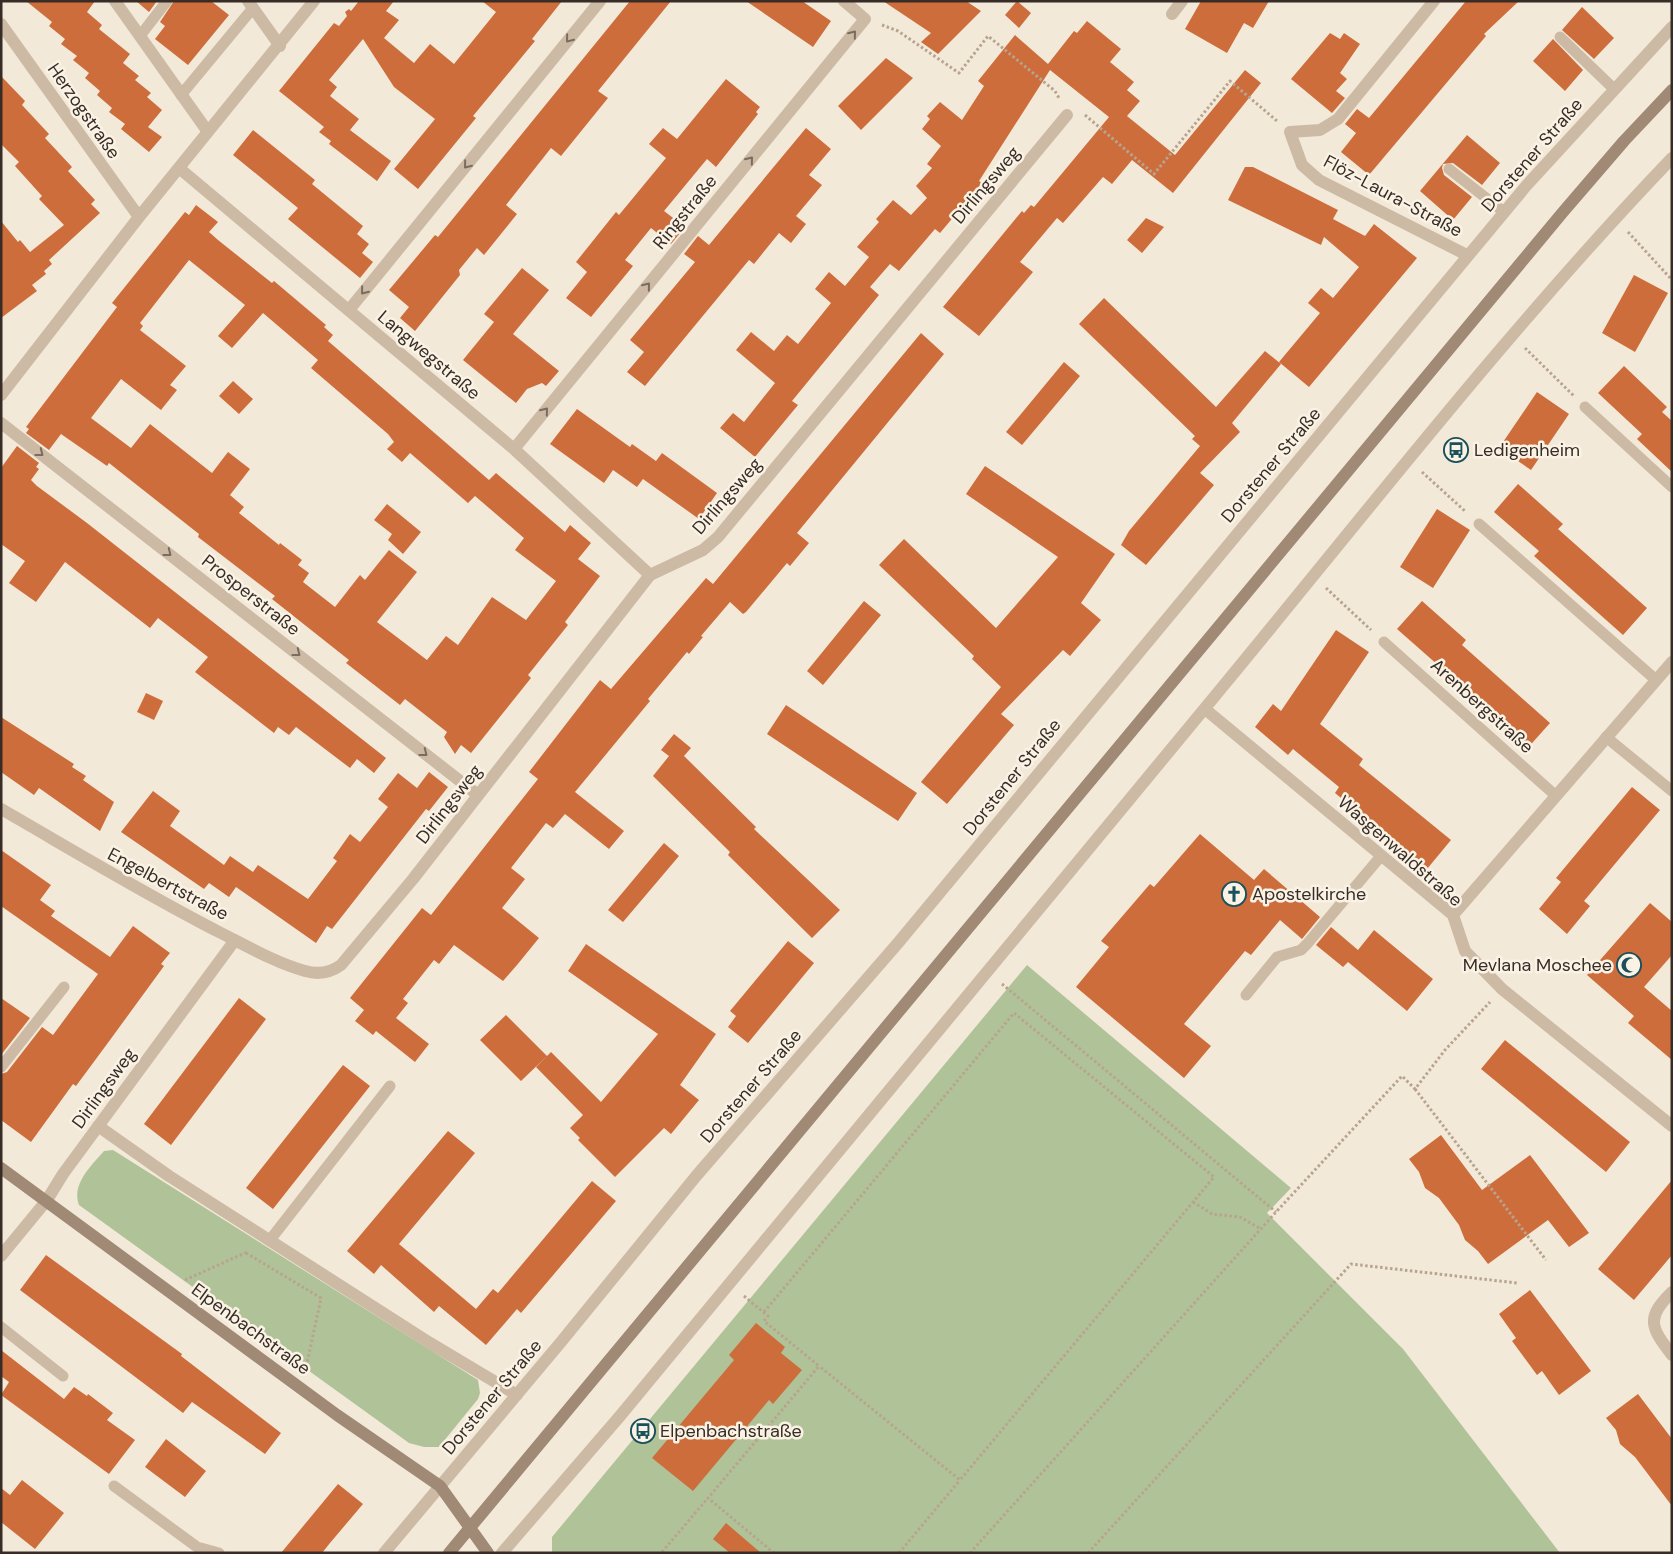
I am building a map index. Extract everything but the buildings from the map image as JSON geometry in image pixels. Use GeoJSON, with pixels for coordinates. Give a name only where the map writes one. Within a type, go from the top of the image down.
{"type":"FeatureCollection","features":[{"type":"Feature","properties":{"kind":"main road"},"geometry":{"type":"LineString","coordinates":[[449,1553],[1563,212],[1672,90]]}},
{"type":"Feature","properties":{"kind":"main road","name":"Elpenbachstraße"},"geometry":{"type":"LineString","coordinates":[[1,1168],[302,1388],[440,1486],[488,1553]]}},
{"type":"Feature","properties":{"kind":"street"},"geometry":{"type":"LineString","coordinates":[[115,1],[208,132]]}},
{"type":"Feature","properties":{"kind":"street"},"geometry":{"type":"LineString","coordinates":[[1,395],[139,217],[280,46],[314,1]]}},
{"type":"Feature","properties":{"kind":"street"},"geometry":{"type":"LineString","coordinates":[[349,310],[600,1]]}},
{"type":"Feature","properties":{"kind":"street"},"geometry":{"type":"LineString","coordinates":[[844,1],[865,19]]}},
{"type":"Feature","properties":{"kind":"street"},"geometry":{"type":"LineString","coordinates":[[1172,14],[1182,1]]}},
{"type":"Feature","properties":{"kind":"street","name":"Flöz-Laura-Straße"},"geometry":{"type":"LineString","coordinates":[[1434,1],[1338,119],[1320,130],[1290,132],[1302,164],[1319,180],[1468,255]]}},
{"type":"Feature","properties":{"kind":"street"},"geometry":{"type":"LineString","coordinates":[[251,4],[280,46]]}},
{"type":"Feature","properties":{"kind":"street","name":"Ringstraße"},"geometry":{"type":"LineString","coordinates":[[514,449],[865,19]]}},
{"type":"Feature","properties":{"kind":"street","name":"Herzogstraße"},"geometry":{"type":"LineString","coordinates":[[1,24],[139,217]]}},
{"type":"Feature","properties":{"kind":"street","name":"Dorstener Straße"},"geometry":{"type":"LineString","coordinates":[[384,1553],[517,1395],[697,1175],[904,935],[1504,212],[1672,27]]}},
{"type":"Feature","properties":{"kind":"street","name":"Dirlingsweg"},"geometry":{"type":"LineString","coordinates":[[326,973],[341,965],[412,880],[650,576],[703,550],[718,537],[1067,115]]}},
{"type":"Feature","properties":{"kind":"street"},"geometry":{"type":"LineString","coordinates":[[502,1553],[620,1416],[1205,709],[1314,577],[1432,429],[1615,217],[1672,158]]}},
{"type":"Feature","properties":{"kind":"street","name":"Langwegstraße"},"geometry":{"type":"LineString","coordinates":[[179,168],[514,449],[650,576]]}},
{"type":"Feature","properties":{"kind":"street","name":"Prosperstraße"},"geometry":{"type":"LineString","coordinates":[[1,423],[478,795]]}},
{"type":"Feature","properties":{"kind":"street"},"geometry":{"type":"LineString","coordinates":[[1453,915],[1672,662]]}},
{"type":"Feature","properties":{"kind":"street","name":"Wasgenwaldstraße"},"geometry":{"type":"LineString","coordinates":[[1205,709],[1453,915],[1465,951],[1502,989],[1672,1126]]}},
{"type":"Feature","properties":{"kind":"street","name":"Engelbertstraße"},"geometry":{"type":"LineString","coordinates":[[1,809],[124,882],[235,940],[295,968],[326,973]]}},
{"type":"Feature","properties":{"kind":"street","name":"Dirlingsweg"},"geometry":{"type":"LineString","coordinates":[[1,1256],[47,1200],[63,1174],[235,940]]}},
{"type":"Feature","properties":{"kind":"street"},"geometry":{"type":"LineString","coordinates":[[98,1126],[169,1176],[517,1395]]}},
{"type":"Feature","properties":{"kind":"street"},"geometry":{"type":"LineString","coordinates":[[1672,1292],[1654,1312],[1652,1320],[1657,1336],[1672,1355]]}},
{"type":"Feature","properties":{"kind":"lane"},"geometry":{"type":"LineString","coordinates":[[140,36],[167,1]]}},
{"type":"Feature","properties":{"kind":"lane"},"geometry":{"type":"LineString","coordinates":[[181,95],[251,4]]}},
{"type":"Feature","properties":{"kind":"lane"},"geometry":{"type":"LineString","coordinates":[[1560,37],[1614,89]]}},
{"type":"Feature","properties":{"kind":"lane"},"geometry":{"type":"LineString","coordinates":[[1449,170],[1504,212]]}},
{"type":"Feature","properties":{"kind":"lane"},"geometry":{"type":"LineString","coordinates":[[1585,407],[1672,487]]}},
{"type":"Feature","properties":{"kind":"lane"},"geometry":{"type":"LineString","coordinates":[[1479,524],[1656,680]]}},
{"type":"Feature","properties":{"kind":"lane","name":"Arenbergstraße"},"geometry":{"type":"LineString","coordinates":[[1384,642],[1555,795]]}},
{"type":"Feature","properties":{"kind":"lane"},"geometry":{"type":"LineString","coordinates":[[1606,737],[1672,791]]}},
{"type":"Feature","properties":{"kind":"lane"},"geometry":{"type":"LineString","coordinates":[[1246,995],[1277,957],[1301,950],[1308,944],[1381,856]]}},
{"type":"Feature","properties":{"kind":"lane"},"geometry":{"type":"LineString","coordinates":[[1,1067],[64,987]]}},
{"type":"Feature","properties":{"kind":"lane"},"geometry":{"type":"LineString","coordinates":[[270,1240],[390,1086]]}},
{"type":"Feature","properties":{"kind":"lane"},"geometry":{"type":"LineString","coordinates":[[1,1327],[63,1376]]}},
{"type":"Feature","properties":{"kind":"lane"},"geometry":{"type":"LineString","coordinates":[[114,1486],[197,1547],[219,1553]]}},
{"type":"Feature","properties":{"kind":"path"},"geometry":{"type":"LineString","coordinates":[[865,19],[898,31],[959,73],[988,36],[1055,91],[1067,115],[1084,114],[1154,174],[1230,81],[1290,132]]}},
{"type":"Feature","properties":{"kind":"path"},"geometry":{"type":"LineString","coordinates":[[1615,217],[1672,280]]}},
{"type":"Feature","properties":{"kind":"path"},"geometry":{"type":"LineString","coordinates":[[1512,336],[1585,407]]}},
{"type":"Feature","properties":{"kind":"path"},"geometry":{"type":"LineString","coordinates":[[1408,460],[1479,524]]}},
{"type":"Feature","properties":{"kind":"path"},"geometry":{"type":"LineString","coordinates":[[1314,577],[1384,642]]}},
{"type":"Feature","properties":{"kind":"path"},"geometry":{"type":"LineString","coordinates":[[987,972],[1276,1212]]}},
{"type":"Feature","properties":{"kind":"path"},"geometry":{"type":"LineString","coordinates":[[1415,1089],[1445,1050],[1502,989]]}},
{"type":"Feature","properties":{"kind":"path"},"geometry":{"type":"LineString","coordinates":[[764,1312],[1014,1013],[1214,1177],[899,1553]]}},
{"type":"Feature","properties":{"kind":"path"},"geometry":{"type":"LineString","coordinates":[[970,1553],[1276,1212],[1402,1076],[1415,1089],[1546,1260]]}},
{"type":"Feature","properties":{"kind":"path"},"geometry":{"type":"LineString","coordinates":[[1193,1202],[1212,1214],[1240,1217],[1261,1229]]}},
{"type":"Feature","properties":{"kind":"path"},"geometry":{"type":"LineString","coordinates":[[166,1289],[246,1253],[270,1240]]}},
{"type":"Feature","properties":{"kind":"path"},"geometry":{"type":"LineString","coordinates":[[246,1253],[321,1298],[302,1388]]}},
{"type":"Feature","properties":{"kind":"path"},"geometry":{"type":"LineString","coordinates":[[1088,1553],[1351,1264],[1517,1283]]}},
{"type":"Feature","properties":{"kind":"path"},"geometry":{"type":"LineString","coordinates":[[729,1283],[768,1316],[764,1321],[960,1480]]}},
{"type":"Feature","properties":{"kind":"path"},"geometry":{"type":"LineString","coordinates":[[662,1552],[818,1366]]}},
{"type":"Feature","properties":{"kind":"path"},"geometry":{"type":"LineString","coordinates":[[708,1498],[774,1553]]}},
{"type":"Feature","properties":{"kind":"green space"},"geometry":{"type":"Polygon","coordinates":[[[1027,965],[1291,1188],[1267,1213],[1403,1349],[1560,1553],[552,1553],[552,1537],[1027,965]]]}},
{"type":"Feature","properties":{"kind":"green space"},"geometry":{"type":"Polygon","coordinates":[[[113,1150],[478,1380],[480,1393],[478,1399],[439,1447],[424,1447],[409,1443],[79,1205],[78,1190],[84,1175],[104,1151],[113,1150]]]}},
{"type":"Feature","properties":{"kind":"place","name":"Ledigenheim"},"geometry":{"type":"Point","coordinates":[1456,450]}},
{"type":"Feature","properties":{"kind":"place","name":"Apostelkirche"},"geometry":{"type":"Point","coordinates":[1234,894]}},
{"type":"Feature","properties":{"kind":"place","name":"Mevlana Moschee"},"geometry":{"type":"Point","coordinates":[1629,965]}},
{"type":"Feature","properties":{"kind":"place","name":"Elpenbachstraße"},"geometry":{"type":"Point","coordinates":[643,1431]}}]}
